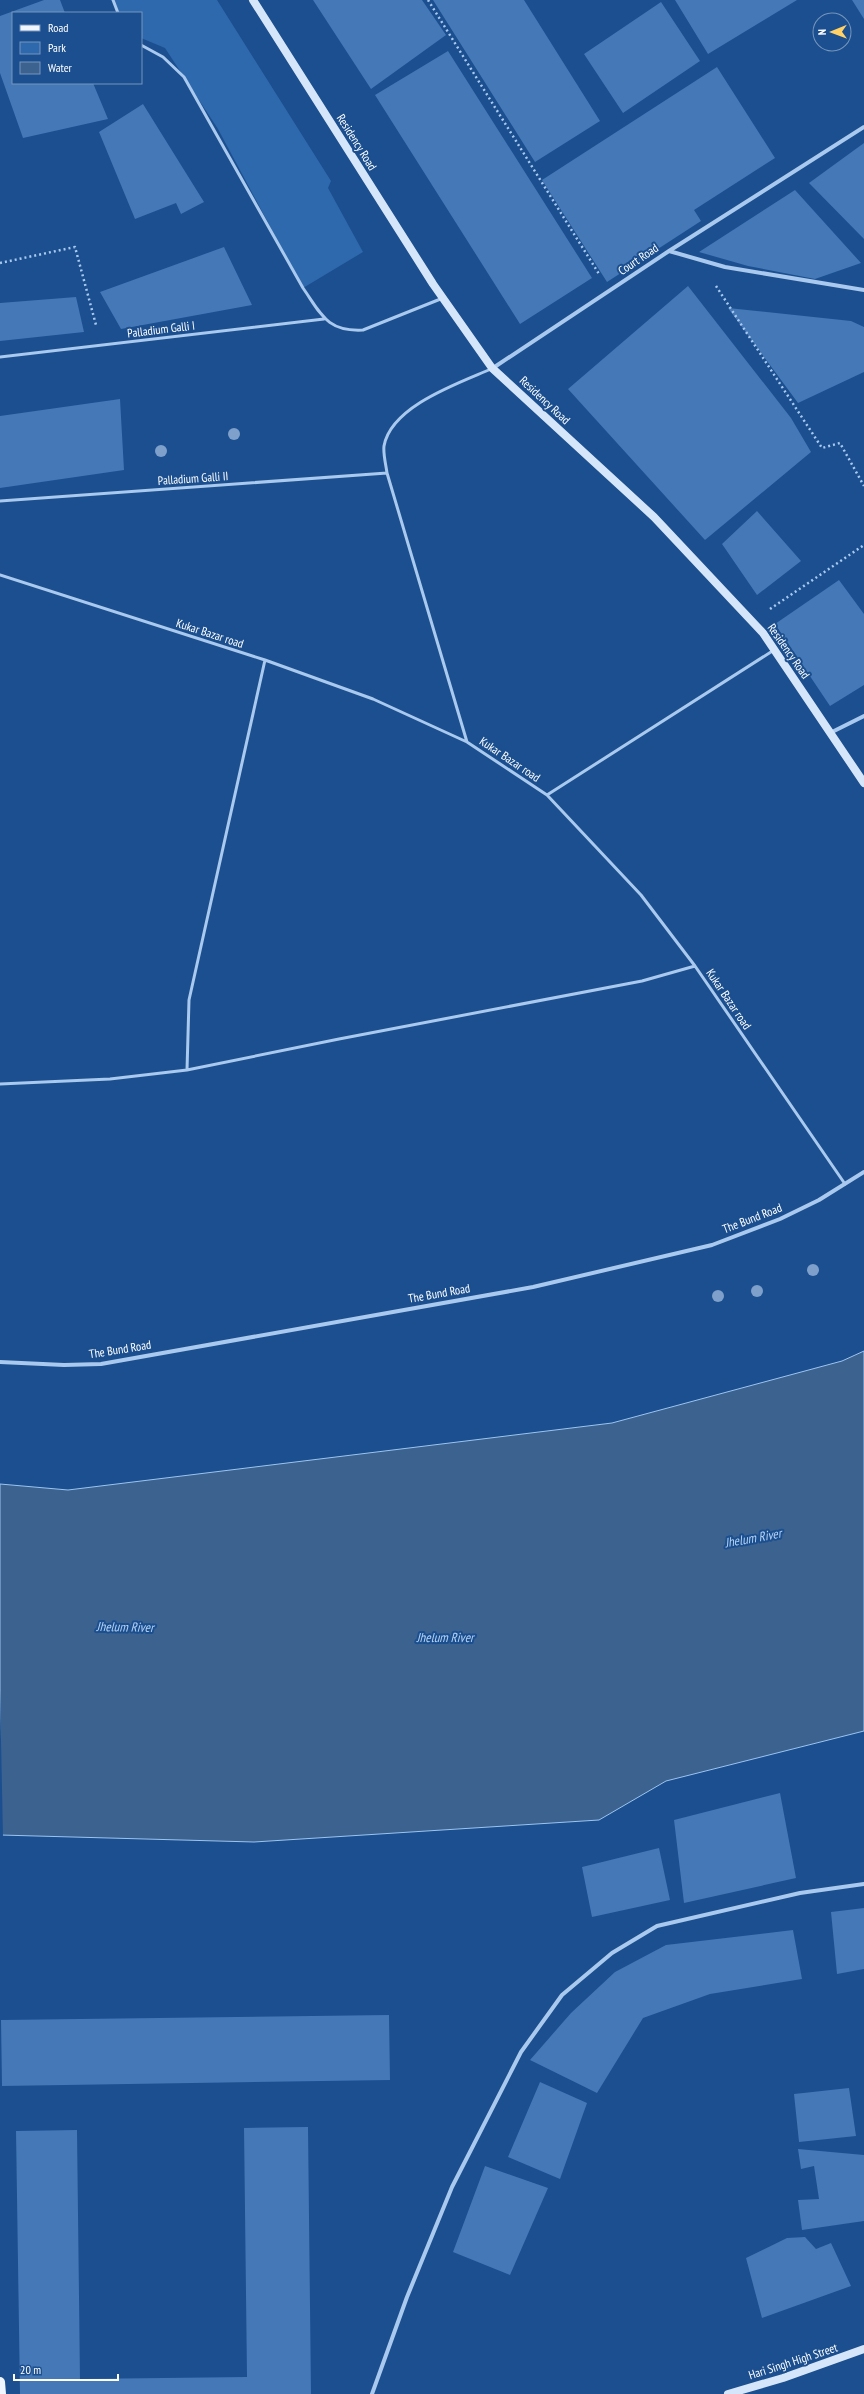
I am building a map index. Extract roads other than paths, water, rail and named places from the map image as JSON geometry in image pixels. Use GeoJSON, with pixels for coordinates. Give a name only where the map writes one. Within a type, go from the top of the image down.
{"type":"FeatureCollection","features":[{"type":"Feature","properties":{"kind":"main road","name":"Residency Road"},"geometry":{"type":"LineString","coordinates":[[253,0],[443,298],[492,368],[654,517],[763,633],[864,783]]}},
{"type":"Feature","properties":{"kind":"main road","name":"Hari Singh High Street"},"geometry":{"type":"LineString","coordinates":[[728,2394],[790,2376],[864,2349]]}},
{"type":"Feature","properties":{"kind":"main road"},"geometry":{"type":"LineString","coordinates":[[0,2382],[1,2394]]}},
{"type":"Feature","properties":{"kind":"street"},"geometry":{"type":"LineString","coordinates":[[668,251],[864,127]]}},
{"type":"Feature","properties":{"kind":"street","name":"Court Road"},"geometry":{"type":"LineString","coordinates":[[492,368],[668,251],[725,268],[864,290]]}},
{"type":"Feature","properties":{"kind":"street"},"geometry":{"type":"LineString","coordinates":[[830,733],[864,716]]}},
{"type":"Feature","properties":{"kind":"street","name":"The Bund Road"},"geometry":{"type":"LineString","coordinates":[[0,1362],[64,1365],[101,1364],[533,1287],[712,1244],[780,1219],[819,1200],[864,1172]]}},
{"type":"Feature","properties":{"kind":"street"},"geometry":{"type":"LineString","coordinates":[[372,2394],[407,2297],[452,2187],[521,2052],[562,1995],[612,1953],[657,1926],[800,1893],[864,1884]]}},
{"type":"Feature","properties":{"kind":"lane"},"geometry":{"type":"LineString","coordinates":[[113,0],[118,12]]}},
{"type":"Feature","properties":{"kind":"lane"},"geometry":{"type":"LineString","coordinates":[[142,45],[163,57],[184,77],[303,288],[324,319],[333,327],[350,331],[363,330],[443,298]]}},
{"type":"Feature","properties":{"kind":"lane","name":"Palladium Galli I"},"geometry":{"type":"LineString","coordinates":[[0,358],[324,319]]}},
{"type":"Feature","properties":{"kind":"lane"},"geometry":{"type":"LineString","coordinates":[[467,742],[387,473],[384,446],[393,427],[421,400],[492,368]]}},
{"type":"Feature","properties":{"kind":"lane","name":"Palladium Galli II"},"geometry":{"type":"LineString","coordinates":[[0,501],[387,473]]}},
{"type":"Feature","properties":{"kind":"lane","name":"Kukar Bazar road"},"geometry":{"type":"LineString","coordinates":[[0,575],[265,660],[373,699],[467,742],[547,795],[641,895],[695,966],[845,1184]]}},
{"type":"Feature","properties":{"kind":"lane"},"geometry":{"type":"LineString","coordinates":[[547,795],[774,650]]}},
{"type":"Feature","properties":{"kind":"lane"},"geometry":{"type":"LineString","coordinates":[[187,1070],[190,1000],[265,660]]}},
{"type":"Feature","properties":{"kind":"lane"},"geometry":{"type":"LineString","coordinates":[[0,1084],[110,1079],[187,1070],[642,980],[695,966]]}},
{"type":"Feature","properties":{"kind":"water","name":"Jhelum River"},"geometry":{"type":"Polygon","coordinates":[[[864,1351],[864,1731],[666,1781],[599,1820],[254,1842],[0,1835],[0,1484],[68,1490],[612,1423],[842,1361],[864,1351]]]}}]}
